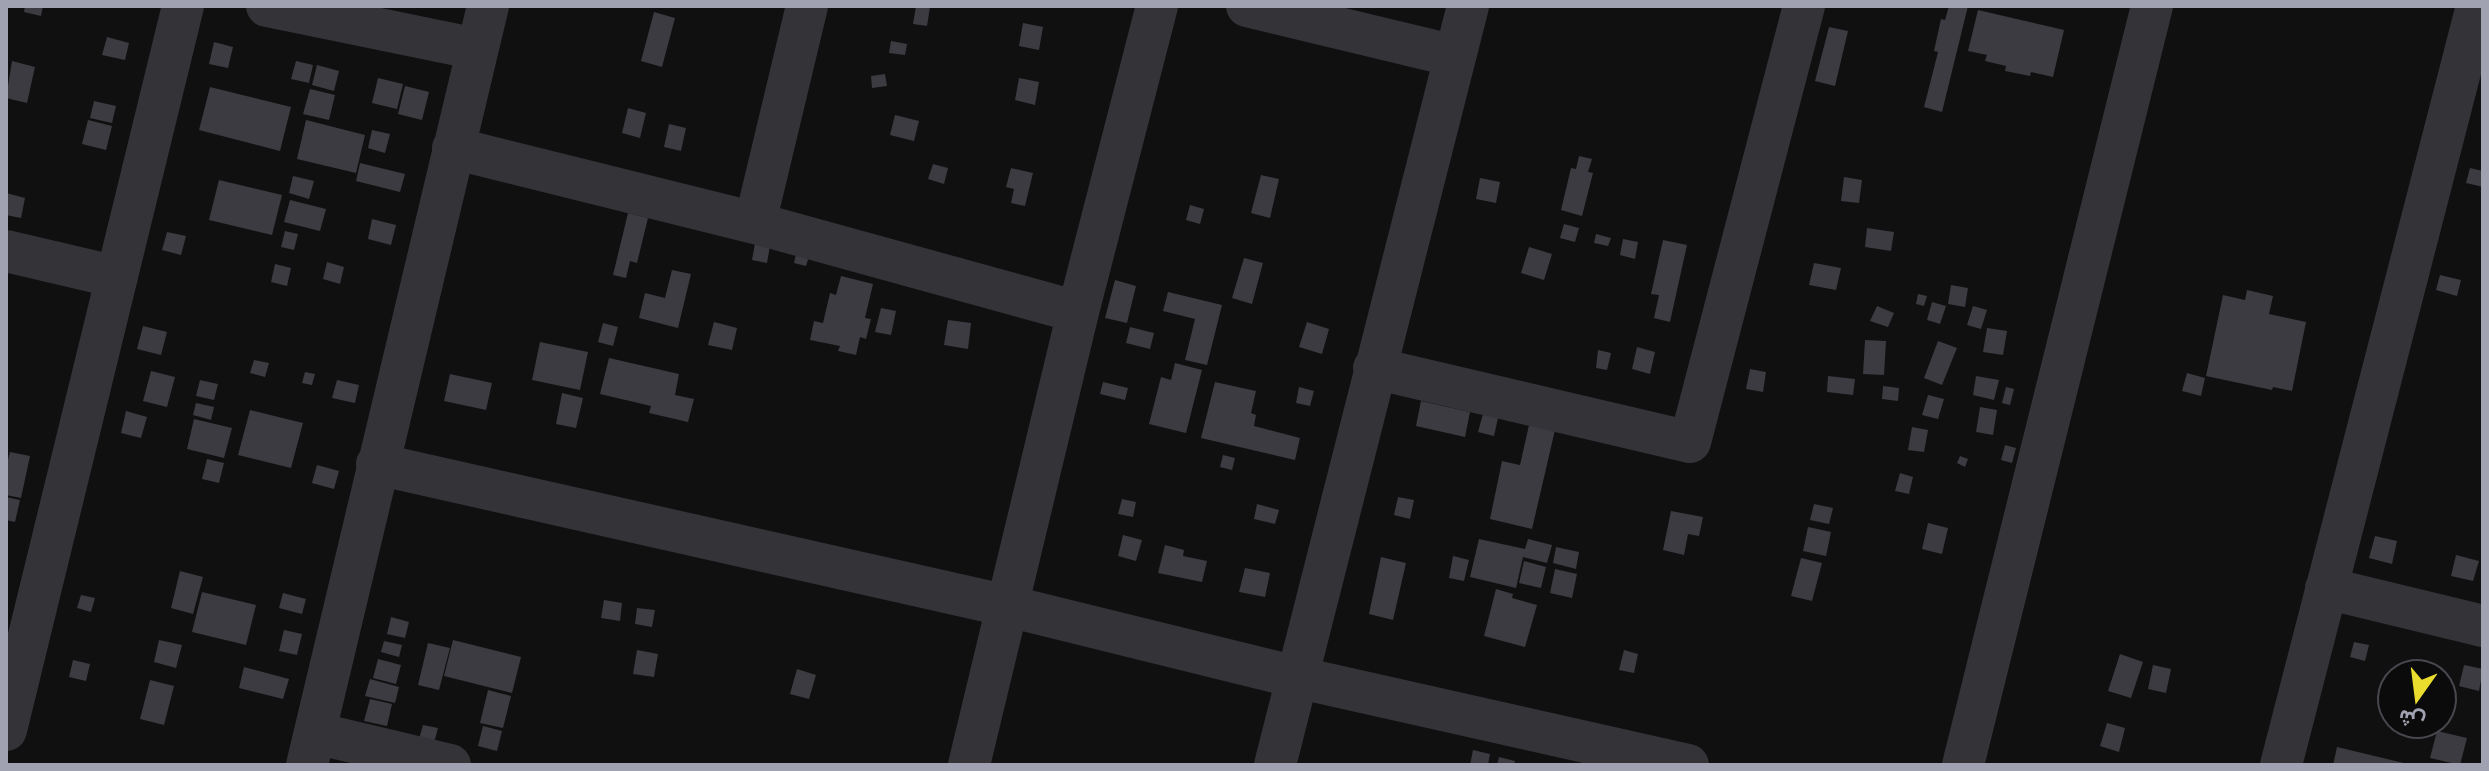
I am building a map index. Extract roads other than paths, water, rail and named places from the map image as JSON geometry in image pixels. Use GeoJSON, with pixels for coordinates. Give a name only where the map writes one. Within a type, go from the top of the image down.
{"type":"FeatureCollection","features":[{"type":"Feature","properties":{"kind":"street"},"geometry":{"type":"LineString","coordinates":[[6,730],[183,6]]}},
{"type":"Feature","properties":{"kind":"street"},"geometry":{"type":"LineString","coordinates":[[267,6],[477,49]]}},
{"type":"Feature","properties":{"kind":"street"},"geometry":{"type":"LineString","coordinates":[[450,765],[311,749],[488,6]]}},
{"type":"Feature","properties":{"kind":"street"},"geometry":{"type":"LineString","coordinates":[[755,223],[807,6]]}},
{"type":"Feature","properties":{"kind":"street"},"geometry":{"type":"LineString","coordinates":[[969,765],[1078,312],[1157,6]]}},
{"type":"Feature","properties":{"kind":"street"},"geometry":{"type":"LineString","coordinates":[[1247,6],[1455,56]]}},
{"type":"Feature","properties":{"kind":"street"},"geometry":{"type":"LineString","coordinates":[[1275,765],[1468,6]]}},
{"type":"Feature","properties":{"kind":"street"},"geometry":{"type":"LineString","coordinates":[[1374,368],[1690,442],[1804,6]]}},
{"type":"Feature","properties":{"kind":"street"},"geometry":{"type":"LineString","coordinates":[[1963,765],[2152,6]]}},
{"type":"Feature","properties":{"kind":"street"},"geometry":{"type":"LineString","coordinates":[[2281,765],[2477,6]]}},
{"type":"Feature","properties":{"kind":"street"},"geometry":{"type":"LineString","coordinates":[[453,148],[755,223],[1078,312]]}},
{"type":"Feature","properties":{"kind":"street"},"geometry":{"type":"LineString","coordinates":[[6,251],[117,277]]}},
{"type":"Feature","properties":{"kind":"street"},"geometry":{"type":"LineString","coordinates":[[377,464],[1008,606],[1296,677],[1688,765]]}},
{"type":"Feature","properties":{"kind":"street"},"geometry":{"type":"LineString","coordinates":[[2326,588],[2483,626]]}}]}
